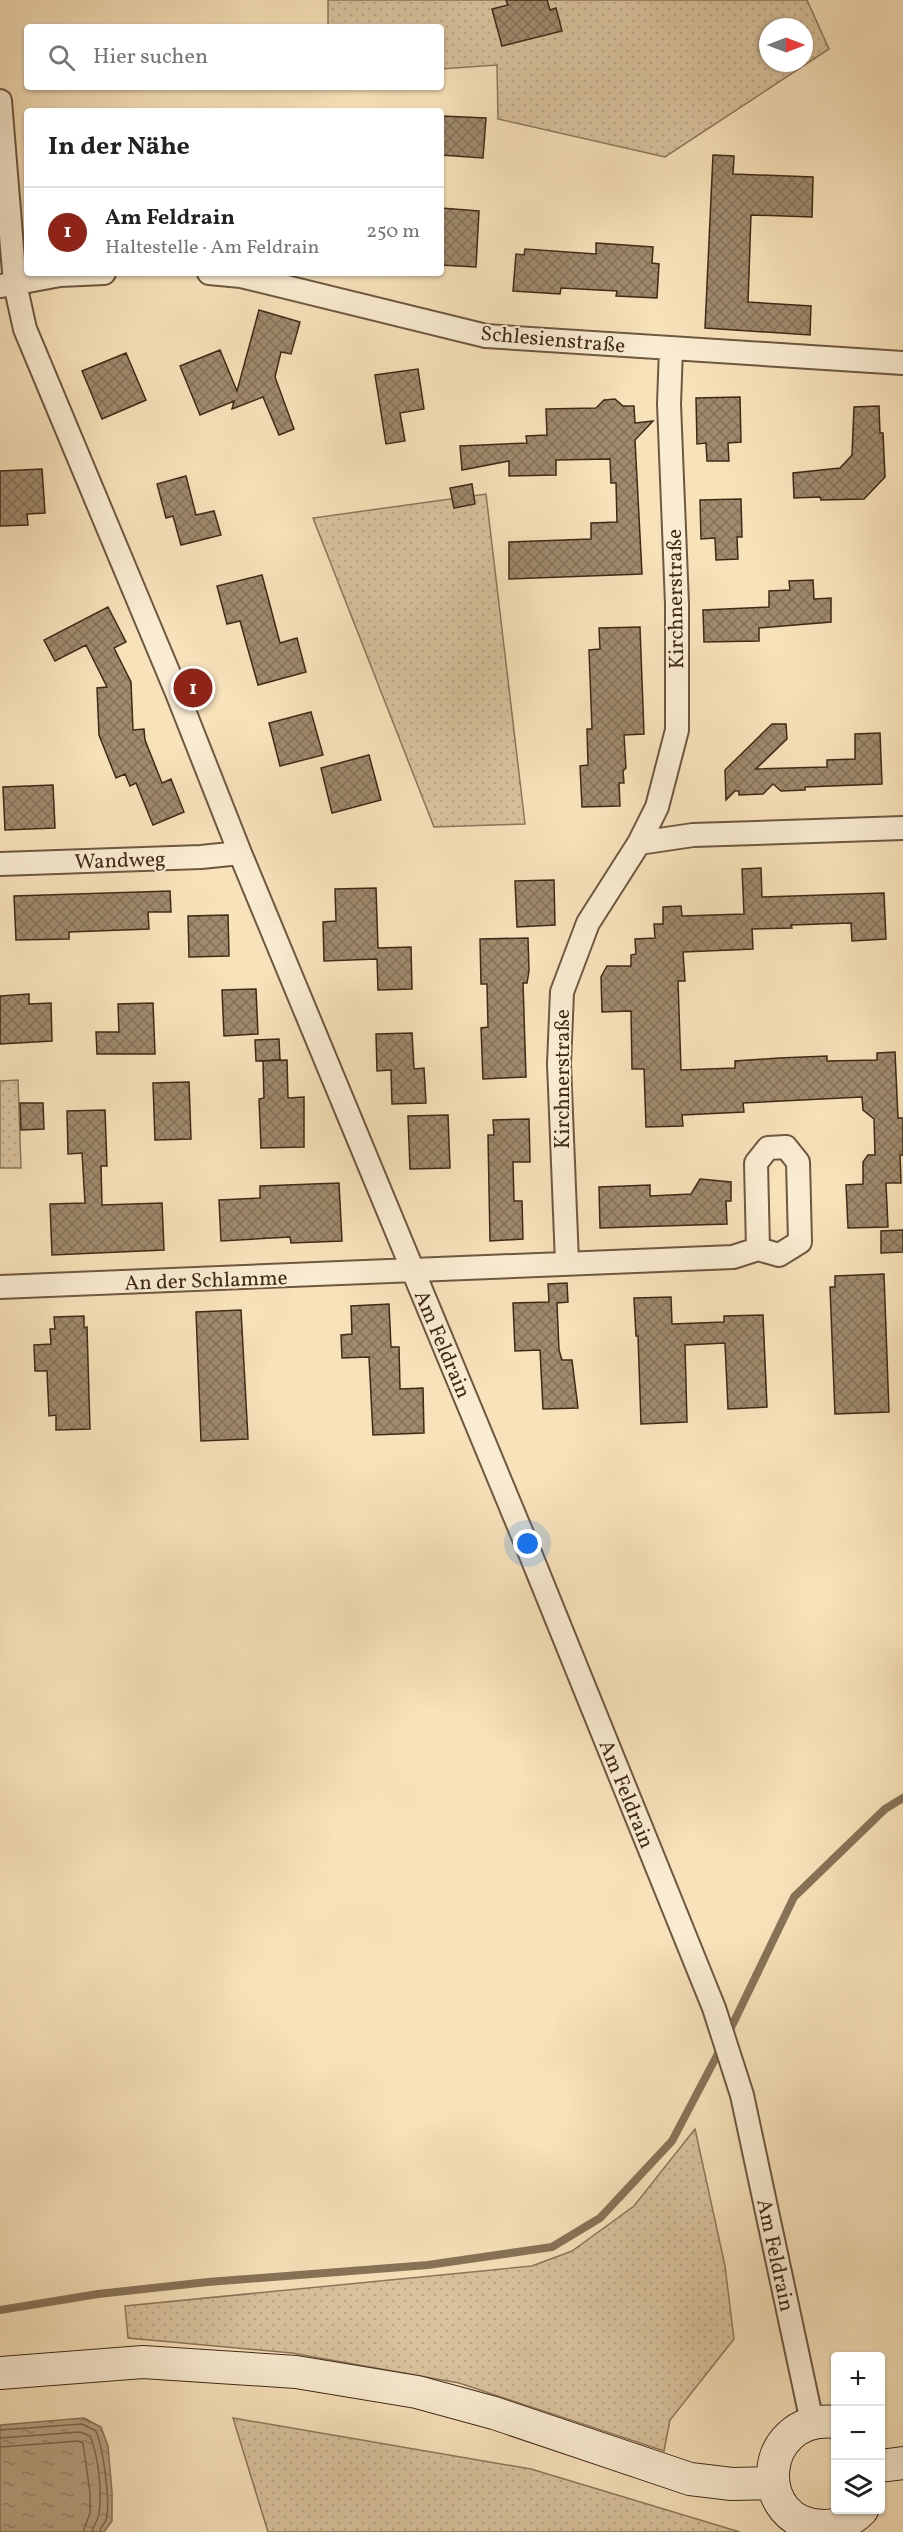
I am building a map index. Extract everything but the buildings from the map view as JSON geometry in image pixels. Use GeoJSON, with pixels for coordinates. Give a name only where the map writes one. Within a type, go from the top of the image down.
{"type":"FeatureCollection","features":[{"type":"Feature","properties":{"kind":"street","name":"Am Feldrain"},"geometry":{"type":"LineString","coordinates":[[0,101],[8,285],[530,1553],[714,2008],[742,2095],[824,2422],[787,2437],[778,2448],[772,2466],[772,2483]]}},
{"type":"Feature","properties":{"kind":"street"},"geometry":{"type":"LineString","coordinates":[[8,285],[55,276]]}},
{"type":"Feature","properties":{"kind":"street","name":"Schlesienstraße"},"geometry":{"type":"LineString","coordinates":[[241,276],[486,336],[903,363]]}},
{"type":"Feature","properties":{"kind":"street","name":"Kirchnerstraße"},"geometry":{"type":"LineString","coordinates":[[567,1262],[559,1064],[562,992],[588,923],[639,843],[657,807],[677,730],[677,604],[669,404],[671,348]]}},
{"type":"Feature","properties":{"kind":"street"},"geometry":{"type":"LineString","coordinates":[[639,843],[693,836],[903,828]]}},
{"type":"Feature","properties":{"kind":"street","name":"Wandweg"},"geometry":{"type":"LineString","coordinates":[[0,864],[201,857],[240,853]]}},
{"type":"Feature","properties":{"kind":"street"},"geometry":{"type":"LineString","coordinates":[[412,1270],[733,1257],[758,1249]]}},
{"type":"Feature","properties":{"kind":"street","name":"An der Schlamme"},"geometry":{"type":"LineString","coordinates":[[0,1287],[412,1270]]}},
{"type":"Feature","properties":{"kind":"street"},"geometry":{"type":"LineString","coordinates":[[0,2373],[143,2362],[296,2372],[417,2392],[494,2413],[690,2479],[732,2484],[772,2483],[784,2508],[798,2520],[810,2525],[845,2522]]}},
{"type":"Feature","properties":{"kind":"street"},"geometry":{"type":"LineString","coordinates":[[885,2465],[903,2463]]}},
{"type":"Feature","properties":{"kind":"shaded area"},"geometry":{"type":"Polygon","coordinates":[[[328,0],[807,0],[829,49],[813,60],[813,18],[759,18],[759,72],[794,72],[665,157],[498,119],[497,65],[444,69],[444,24],[328,24],[328,0]]]}},
{"type":"Feature","properties":{"kind":"shaded area"},"geometry":{"type":"Polygon","coordinates":[[[486,494],[525,824],[434,827],[313,518],[486,494]]]}},
{"type":"Feature","properties":{"kind":"shaded area"},"geometry":{"type":"Polygon","coordinates":[[[18,1080],[21,1168],[0,1168],[0,1081],[18,1080]]]}},
{"type":"Feature","properties":{"kind":"shaded area"},"geometry":{"type":"Polygon","coordinates":[[[695,2129],[725,2266],[734,2339],[670,2420],[664,2451],[459,2383],[292,2353],[128,2338],[125,2306],[532,2266],[572,2251],[634,2206],[695,2129]]]}},
{"type":"Feature","properties":{"kind":"shaded area"},"geometry":{"type":"Polygon","coordinates":[[[233,2418],[531,2469],[740,2532],[268,2532],[233,2418]]]}},
{"type":"Feature","properties":{"kind":"water"},"geometry":{"type":"Polygon","coordinates":[[[84,2418],[101,2427],[108,2446],[112,2521],[104,2532],[0,2532],[0,2425],[84,2418]]]}},
{"type":"Feature","properties":{"kind":"waterway"},"geometry":{"type":"LineString","coordinates":[[727,2036],[794,1897],[885,1809],[903,1798]]}},
{"type":"Feature","properties":{"kind":"waterway"},"geometry":{"type":"LineString","coordinates":[[0,2310],[98,2294],[208,2282],[428,2265],[552,2247],[600,2218],[672,2141],[722,2046]]}},
{"type":"Feature","properties":{"kind":"place","name":"Am Feldrain"},"geometry":{"type":"Point","coordinates":[193,688]}}]}
